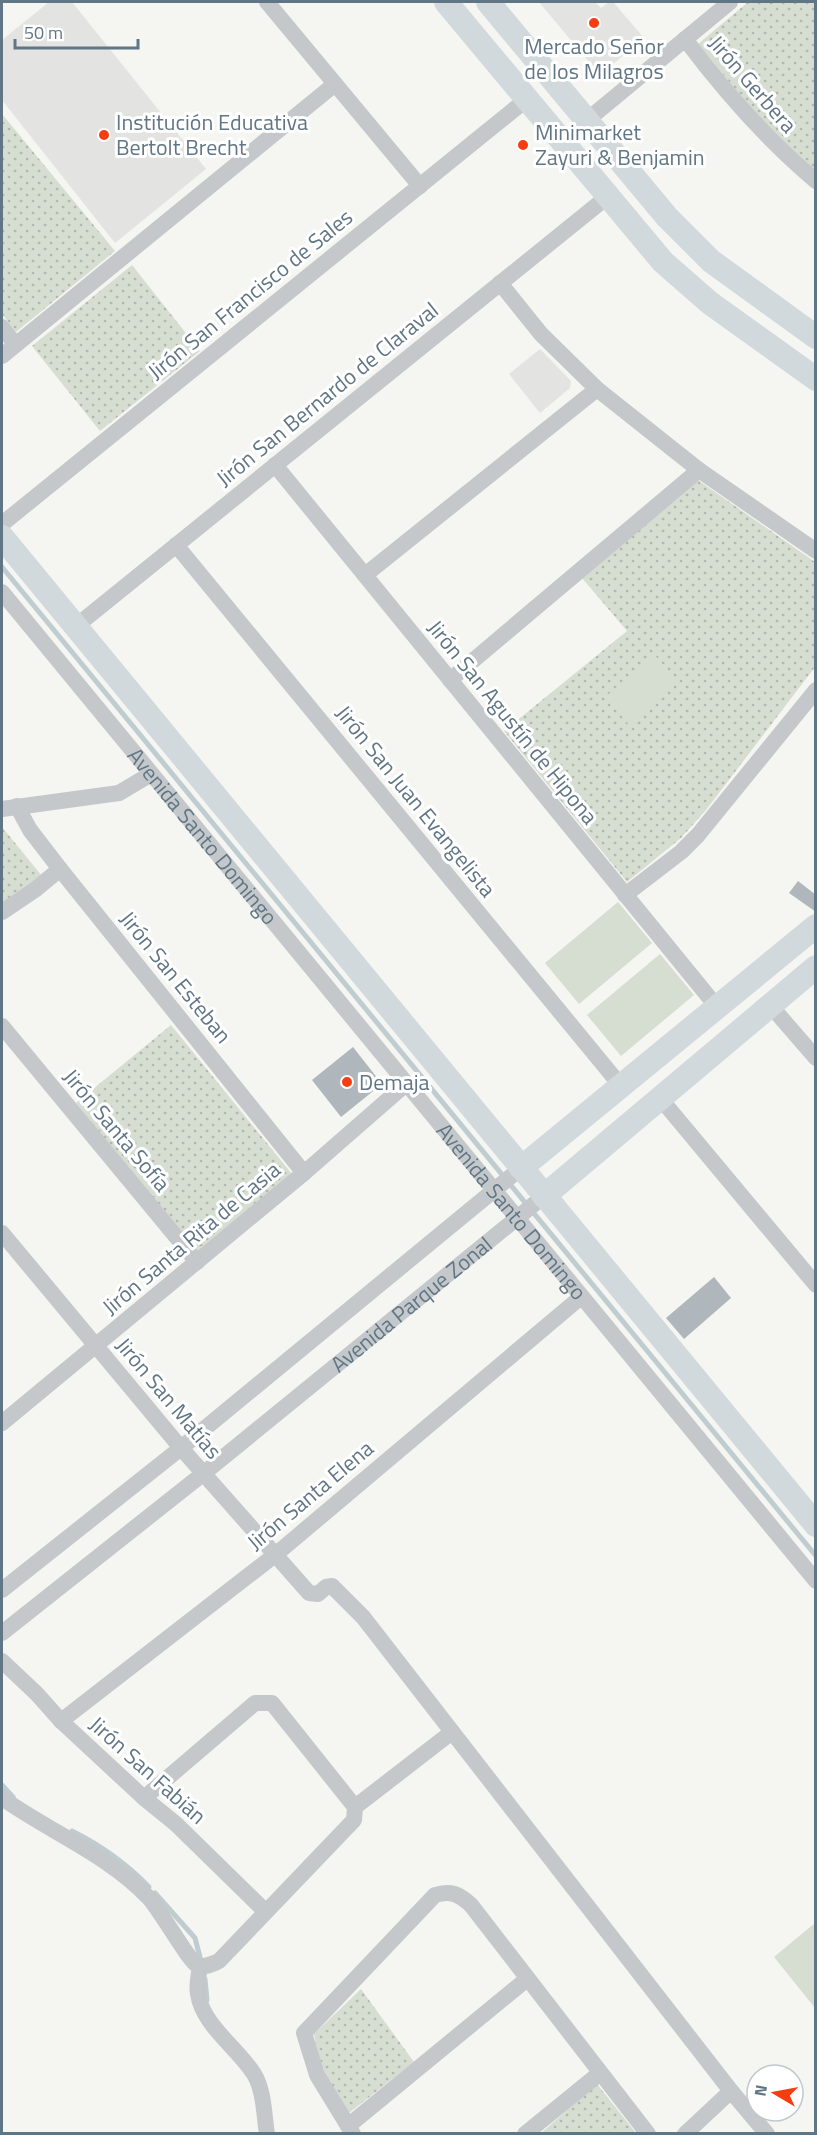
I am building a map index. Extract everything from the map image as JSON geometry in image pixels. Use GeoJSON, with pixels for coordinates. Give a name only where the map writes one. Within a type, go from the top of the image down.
{"type":"FeatureCollection","features":[{"type":"Feature","properties":{"kind":"main road"},"geometry":{"type":"LineString","coordinates":[[446,2],[663,262],[710,303],[816,379]]}},
{"type":"Feature","properties":{"kind":"main road"},"geometry":{"type":"LineString","coordinates":[[498,5],[586,121],[650,198],[687,237],[720,268],[816,337]]}},
{"type":"Feature","properties":{"kind":"main road"},"geometry":{"type":"LineString","coordinates":[[663,262],[687,237]]}},
{"type":"Feature","properties":{"kind":"main road","name":"Avenida Santo Domingo"},"geometry":{"type":"LineString","coordinates":[[2,537],[816,1525]]}},
{"type":"Feature","properties":{"kind":"main road","name":"Avenida Parque Zonal"},"geometry":{"type":"LineString","coordinates":[[521,1168],[816,926]]}},
{"type":"Feature","properties":{"kind":"main road","name":"Avenida Parque Zonal"},"geometry":{"type":"LineString","coordinates":[[544,1196],[816,967]]}},
{"type":"Feature","properties":{"kind":"street"},"geometry":{"type":"LineString","coordinates":[[267,2],[420,186]]}},
{"type":"Feature","properties":{"kind":"street"},"geometry":{"type":"LineString","coordinates":[[586,121],[730,2]]}},
{"type":"Feature","properties":{"kind":"street","name":"Jirón Gerbera"},"geometry":{"type":"LineString","coordinates":[[685,39],[739,107],[769,139],[816,181]]}},
{"type":"Feature","properties":{"kind":"street"},"geometry":{"type":"LineString","coordinates":[[2,356],[335,84]]}},
{"type":"Feature","properties":{"kind":"street","name":"Jirón San Francisco de Sales"},"geometry":{"type":"LineString","coordinates":[[2,524],[527,99]]}},
{"type":"Feature","properties":{"kind":"street","name":"Jirón San Bernardo de Claraval"},"geometry":{"type":"LineString","coordinates":[[75,627],[607,196]]}},
{"type":"Feature","properties":{"kind":"street"},"geometry":{"type":"LineString","coordinates":[[500,283],[542,334],[597,389],[699,470],[816,551]]}},
{"type":"Feature","properties":{"kind":"street"},"geometry":{"type":"LineString","coordinates":[[2,327],[15,344]]}},
{"type":"Feature","properties":{"kind":"street"},"geometry":{"type":"LineString","coordinates":[[365,575],[597,389]]}},
{"type":"Feature","properties":{"kind":"street","name":"Jirón San Agustín de Hipona"},"geometry":{"type":"LineString","coordinates":[[274,465],[717,1007]]}},
{"type":"Feature","properties":{"kind":"street"},"geometry":{"type":"LineString","coordinates":[[450,680],[699,470]]}},
{"type":"Feature","properties":{"kind":"street","name":"Jirón San Juan Evangelista"},"geometry":{"type":"LineString","coordinates":[[176,545],[621,1086]]}},
{"type":"Feature","properties":{"kind":"street","name":"Avenida Santo Domingo"},"geometry":{"type":"LineString","coordinates":[[2,591],[7,607],[151,774],[816,1581]]}},
{"type":"Feature","properties":{"kind":"street"},"geometry":{"type":"LineString","coordinates":[[625,895],[681,852],[698,835],[816,690]]}},
{"type":"Feature","properties":{"kind":"street"},"geometry":{"type":"LineString","coordinates":[[9,807],[119,794],[151,774]]}},
{"type":"Feature","properties":{"kind":"street","name":"Jirón San Esteban"},"geometry":{"type":"LineString","coordinates":[[9,807],[30,830],[304,1173]]}},
{"type":"Feature","properties":{"kind":"street"},"geometry":{"type":"LineString","coordinates":[[2,912],[36,890],[60,869]]}},
{"type":"Feature","properties":{"kind":"street"},"geometry":{"type":"LineString","coordinates":[[770,1005],[816,1058]]}},
{"type":"Feature","properties":{"kind":"street","name":"Jirón Santa Sofía"},"geometry":{"type":"LineString","coordinates":[[2,1026],[197,1262]]}},
{"type":"Feature","properties":{"kind":"street","name":"Jirón Santa Rita de Casia"},"geometry":{"type":"LineString","coordinates":[[2,1423],[304,1173],[406,1084]]}},
{"type":"Feature","properties":{"kind":"street"},"geometry":{"type":"LineString","coordinates":[[660,1098],[816,1285]]}},
{"type":"Feature","properties":{"kind":"street","name":"Avenida Parque Zonal"},"geometry":{"type":"LineString","coordinates":[[2,1590],[181,1448],[521,1168]]}},
{"type":"Feature","properties":{"kind":"street","name":"Avenida Parque Zonal"},"geometry":{"type":"LineString","coordinates":[[2,1633],[204,1473],[544,1196]]}},
{"type":"Feature","properties":{"kind":"street","name":"Jirón San Matías"},"geometry":{"type":"LineString","coordinates":[[2,1233],[181,1448],[306,1590],[309,1593],[318,1594],[330,1586],[343,1596],[363,1617],[452,1732]]}},
{"type":"Feature","properties":{"kind":"street","name":"Jirón Santa Elena"},"geometry":{"type":"LineString","coordinates":[[61,1721],[275,1555],[581,1297]]}},
{"type":"Feature","properties":{"kind":"street","name":"Jirón San Fabián"},"geometry":{"type":"LineString","coordinates":[[2,1661],[37,1694],[61,1721],[144,1798],[176,1824],[265,1911]]}},
{"type":"Feature","properties":{"kind":"street"},"geometry":{"type":"LineString","coordinates":[[2,1798],[87,1849],[127,1878],[153,1903],[189,1956],[200,1966],[209,1966],[219,1961],[354,1820],[356,1814],[355,1808],[272,1704],[264,1702],[255,1703],[144,1798]]}},
{"type":"Feature","properties":{"kind":"street"},"geometry":{"type":"LineString","coordinates":[[355,1808],[452,1732],[731,2091],[767,2133]]}},
{"type":"Feature","properties":{"kind":"street"},"geometry":{"type":"LineString","coordinates":[[527,1979],[350,2130],[317,2075],[304,2033],[435,1895],[445,1892],[459,1894],[471,1905],[648,2133]]}},
{"type":"Feature","properties":{"kind":"street"},"geometry":{"type":"LineString","coordinates":[[200,1966],[197,1991],[200,2003],[210,2021],[255,2075],[267,2133]]}},
{"type":"Feature","properties":{"kind":"street"},"geometry":{"type":"LineString","coordinates":[[525,2133],[600,2073]]}},
{"type":"Feature","properties":{"kind":"street"},"geometry":{"type":"LineString","coordinates":[[685,2133],[731,2091]]}},
{"type":"Feature","properties":{"kind":"shaded area","name":"Institución Educativa Bertolt Brecht"},"geometry":{"type":"Polygon","coordinates":[[[49,2],[72,2],[206,169],[115,243],[2,100],[2,40],[49,2]]]}},
{"type":"Feature","properties":{"kind":"shaded area","name":"Mercado Señor de los Milagros"},"geometry":{"type":"Polygon","coordinates":[[[539,2],[595,2],[601,8],[613,2],[644,38],[600,75],[539,2]]]}},
{"type":"Feature","properties":{"kind":"shaded area"},"geometry":{"type":"Polygon","coordinates":[[[748,2],[815,2],[815,171],[764,124],[698,44],[748,2]]]}},
{"type":"Feature","properties":{"kind":"shaded area"},"geometry":{"type":"Polygon","coordinates":[[[2,114],[115,251],[16,332],[2,314],[2,114]]]}},
{"type":"Feature","properties":{"kind":"shaded area"},"geometry":{"type":"Polygon","coordinates":[[[132,265],[200,351],[100,431],[32,346],[132,265]]]}},
{"type":"Feature","properties":{"kind":"shaded area"},"geometry":{"type":"Polygon","coordinates":[[[540,349],[571,381],[570,388],[540,413],[509,374],[540,349]]]}},
{"type":"Feature","properties":{"kind":"shaded area"},"geometry":{"type":"Polygon","coordinates":[[[698,480],[815,562],[815,667],[706,810],[681,838],[627,882],[504,731],[627,631],[582,578],[698,480]]]}},
{"type":"Feature","properties":{"kind":"shaded area"},"geometry":{"type":"Polygon","coordinates":[[[654,654],[678,682],[629,725],[605,697],[654,654]]]}},
{"type":"Feature","properties":{"kind":"shaded area"},"geometry":{"type":"Polygon","coordinates":[[[2,827],[42,876],[2,905],[2,827]]]}},
{"type":"Feature","properties":{"kind":"shaded area"},"geometry":{"type":"Polygon","coordinates":[[[618,902],[652,943],[579,1004],[545,963],[618,902]]]}},
{"type":"Feature","properties":{"kind":"shaded area"},"geometry":{"type":"Polygon","coordinates":[[[660,954],[694,995],[621,1056],[587,1015],[660,954]]]}},
{"type":"Feature","properties":{"kind":"shaded area"},"geometry":{"type":"Polygon","coordinates":[[[171,1025],[292,1174],[196,1252],[76,1103],[171,1025]]]}},
{"type":"Feature","properties":{"kind":"shaded area"},"geometry":{"type":"Polygon","coordinates":[[[815,1923],[815,2008],[774,1957],[815,1923]]]}},
{"type":"Feature","properties":{"kind":"shaded area"},"geometry":{"type":"Polygon","coordinates":[[[361,1989],[414,2062],[349,2113],[336,2097],[326,2076],[314,2034],[361,1989]]]}},
{"type":"Feature","properties":{"kind":"shaded area"},"geometry":{"type":"Polygon","coordinates":[[[597,2084],[636,2133],[540,2134],[597,2084]]]}},
{"type":"Feature","properties":{"kind":"building"},"geometry":{"type":"Polygon","coordinates":[[[798,881],[816,895],[816,912],[789,893],[798,881]]]}},
{"type":"Feature","properties":{"kind":"building","name":"Demaja"},"geometry":{"type":"Polygon","coordinates":[[[353,1047],[382,1084],[341,1117],[312,1080],[353,1047]]]}},
{"type":"Feature","properties":{"kind":"building"},"geometry":{"type":"Polygon","coordinates":[[[714,1277],[731,1298],[684,1339],[666,1318],[714,1277]]]}},
{"type":"Feature","properties":{"kind":"waterway"},"geometry":{"type":"LineString","coordinates":[[2,567],[816,1556]]}},
{"type":"Feature","properties":{"kind":"waterway"},"geometry":{"type":"LineString","coordinates":[[2,1785],[13,1797]]}},
{"type":"Feature","properties":{"kind":"waterway"},"geometry":{"type":"LineString","coordinates":[[72,1831],[113,1856],[149,1887]]}},
{"type":"Feature","properties":{"kind":"waterway"},"geometry":{"type":"LineString","coordinates":[[155,1893],[195,1938],[201,1961]]}},
{"type":"Feature","properties":{"kind":"waterway"},"geometry":{"type":"LineString","coordinates":[[205,1979],[207,2000]]}},
{"type":"Feature","properties":{"kind":"place","name":"Mercado Señor de los Milagros"},"geometry":{"type":"Point","coordinates":[594,23]}},
{"type":"Feature","properties":{"kind":"place","name":"Institución Educativa Bertolt Brecht"},"geometry":{"type":"Point","coordinates":[104,135]}},
{"type":"Feature","properties":{"kind":"place","name":"Minimarket Zayuri & Benjamin"},"geometry":{"type":"Point","coordinates":[523,145]}},
{"type":"Feature","properties":{"kind":"place","name":"Demaja"},"geometry":{"type":"Point","coordinates":[347,1082]}}]}
